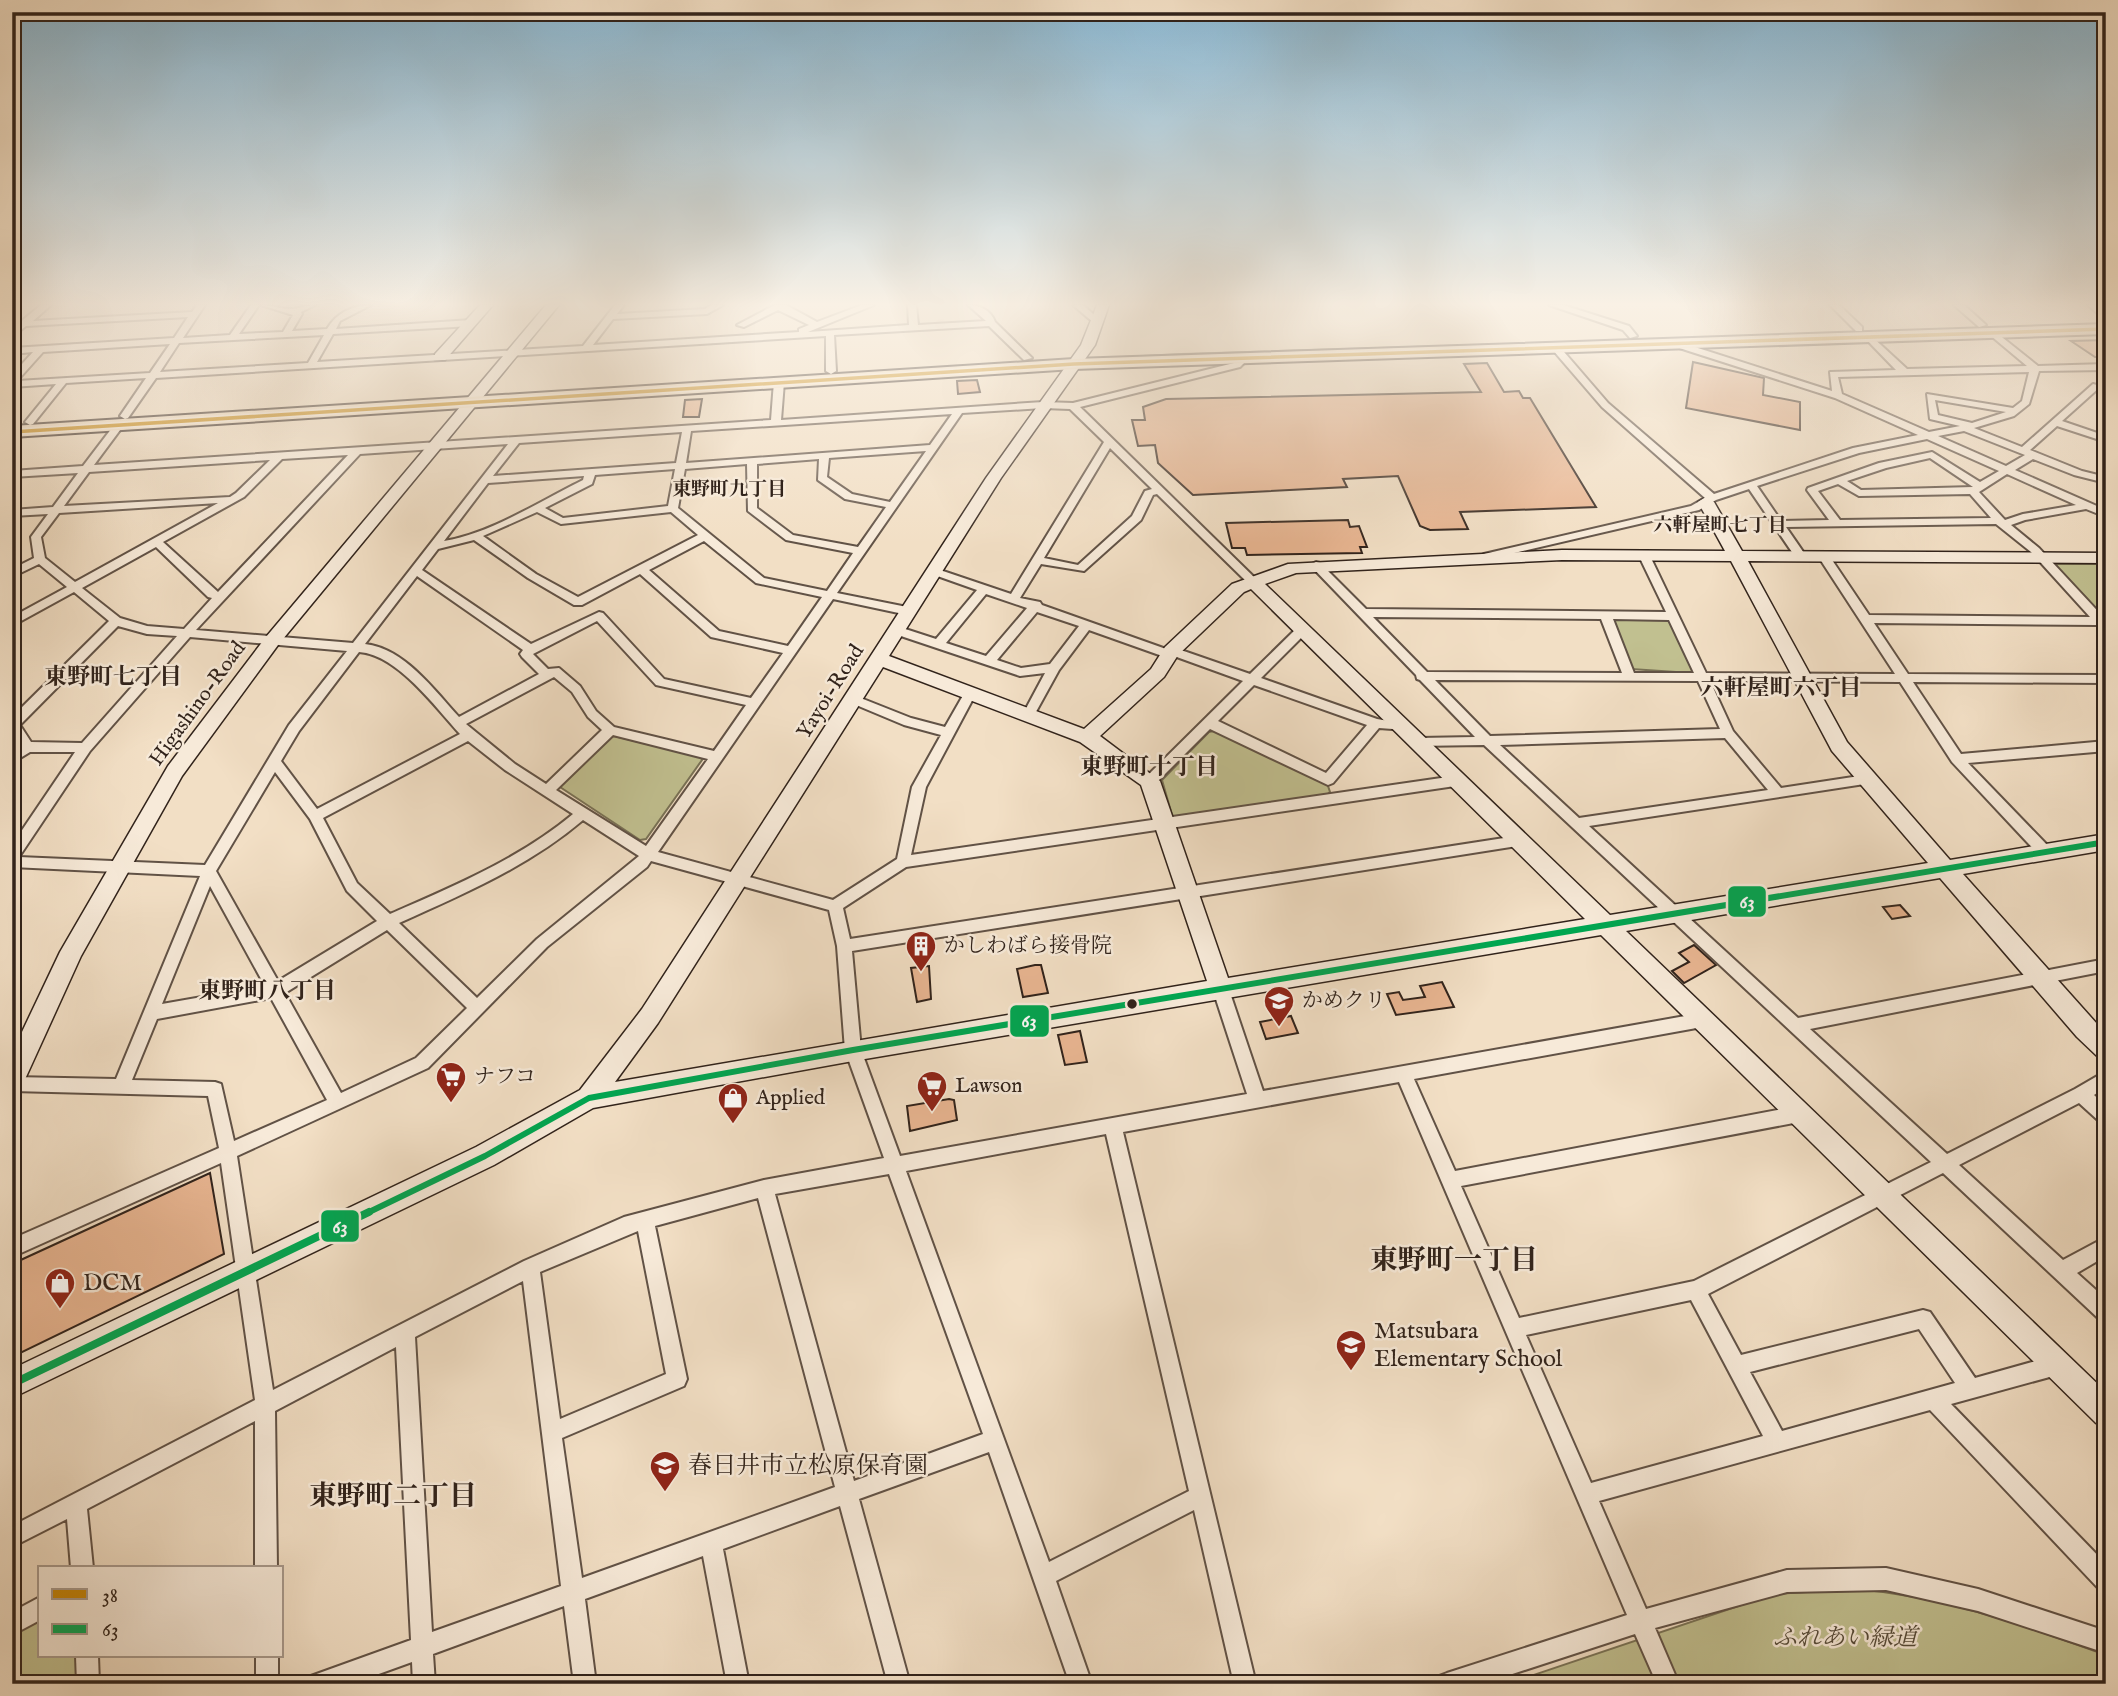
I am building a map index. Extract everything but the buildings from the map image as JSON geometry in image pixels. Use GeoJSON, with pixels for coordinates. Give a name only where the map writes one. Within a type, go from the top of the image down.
{"type":"FeatureCollection","features":[{"type":"Feature","properties":{"kind":"highway"},"geometry":{"type":"LineString","coordinates":[[475,399],[664,384]]}},
{"type":"Feature","properties":{"kind":"highway"},"geometry":{"type":"LineString","coordinates":[[18,430],[475,399],[757,384]]}},
{"type":"Feature","properties":{"kind":"street"},"geometry":{"type":"LineString","coordinates":[[18,430],[59,384]]}},
{"type":"Feature","properties":{"kind":"street"},"geometry":{"type":"LineString","coordinates":[[147,384],[36,537],[40,559],[116,621],[147,630],[373,649],[402,665],[469,735],[510,767],[647,854],[835,906],[903,862],[1455,781]]}},
{"type":"Feature","properties":{"kind":"street","name":"Higashino-Road"},"geometry":{"type":"LineString","coordinates":[[12,1082],[71,952],[175,771],[272,641],[487,384]]}},
{"type":"Feature","properties":{"kind":"street"},"geometry":{"type":"LineString","coordinates":[[776,423],[779,384]]}},
{"type":"Feature","properties":{"kind":"street","name":"Yayoi-Road"},"geometry":{"type":"LineString","coordinates":[[589,1098],[650,1016],[933,571],[1059,384]]}},
{"type":"Feature","properties":{"kind":"street"},"geometry":{"type":"LineString","coordinates":[[12,474],[1044,405],[1073,406],[1160,384]]}},
{"type":"Feature","properties":{"kind":"street"},"geometry":{"type":"LineString","coordinates":[[1587,384],[1605,405],[1709,500],[1735,556],[1805,678],[1839,746],[2041,979],[2106,1049]]}},
{"type":"Feature","properties":{"kind":"street"},"geometry":{"type":"LineString","coordinates":[[1801,384],[1838,396],[2106,514]]}},
{"type":"Feature","properties":{"kind":"street"},"geometry":{"type":"LineString","coordinates":[[1835,384],[1838,396]]}},
{"type":"Feature","properties":{"kind":"street"},"geometry":{"type":"LineString","coordinates":[[1483,557],[1695,509],[1709,500],[1857,450],[1969,427],[2015,411],[2026,402],[2031,384]]}},
{"type":"Feature","properties":{"kind":"street"},"geometry":{"type":"LineString","coordinates":[[1839,481],[1859,493],[1976,489],[2007,470],[2027,453],[2054,422],[2101,387]]}},
{"type":"Feature","properties":{"kind":"street"},"geometry":{"type":"LineString","coordinates":[[2015,411],[1930,397],[1933,417],[1969,427],[2027,453],[2106,480]]}},
{"type":"Feature","properties":{"kind":"street"},"geometry":{"type":"LineString","coordinates":[[1073,406],[2106,1413]]}},
{"type":"Feature","properties":{"kind":"street"},"geometry":{"type":"LineString","coordinates":[[12,1248],[422,1063],[542,943],[642,863],[752,702],[959,411]]}},
{"type":"Feature","properties":{"kind":"street"},"geometry":{"type":"LineString","coordinates":[[2054,422],[2106,439]]}},
{"type":"Feature","properties":{"kind":"street"},"geometry":{"type":"LineString","coordinates":[[674,509],[687,429]]}},
{"type":"Feature","properties":{"kind":"street"},"geometry":{"type":"LineString","coordinates":[[121,1087],[209,871],[294,728],[516,440]]}},
{"type":"Feature","properties":{"kind":"street"},"geometry":{"type":"LineString","coordinates":[[1015,597],[1109,442]]}},
{"type":"Feature","properties":{"kind":"street"},"geometry":{"type":"LineString","coordinates":[[485,480],[931,448]]}},
{"type":"Feature","properties":{"kind":"street"},"geometry":{"type":"LineString","coordinates":[[12,856],[85,748],[220,596],[356,452]]}},
{"type":"Feature","properties":{"kind":"street"},"geometry":{"type":"LineString","coordinates":[[12,622],[232,499],[279,456]]}},
{"type":"Feature","properties":{"kind":"street"},"geometry":{"type":"LineString","coordinates":[[1837,523],[1812,490],[1883,465],[1932,456],[1976,489],[2001,523],[2043,559],[2103,624]]}},
{"type":"Feature","properties":{"kind":"street"},"geometry":{"type":"LineString","coordinates":[[824,457],[822,478],[849,497],[891,505]]}},
{"type":"Feature","properties":{"kind":"street"},"geometry":{"type":"LineString","coordinates":[[752,461],[752,509],[790,538],[859,551]]}},
{"type":"Feature","properties":{"kind":"street"},"geometry":{"type":"LineString","coordinates":[[433,546],[451,546],[536,507],[588,482],[590,472]]}},
{"type":"Feature","properties":{"kind":"street"},"geometry":{"type":"LineString","coordinates":[[1752,486],[1800,556]]}},
{"type":"Feature","properties":{"kind":"street"},"geometry":{"type":"LineString","coordinates":[[1038,560],[1080,569],[1137,517],[1149,493],[1158,490]]}},
{"type":"Feature","properties":{"kind":"street"},"geometry":{"type":"LineString","coordinates":[[12,513],[232,499]]}},
{"type":"Feature","properties":{"kind":"street"},"geometry":{"type":"LineString","coordinates":[[1780,524],[2001,523],[2088,506]]}},
{"type":"Feature","properties":{"kind":"street"},"geometry":{"type":"LineString","coordinates":[[536,507],[561,521],[674,509],[760,581],[908,611]]}},
{"type":"Feature","properties":{"kind":"street"},"geometry":{"type":"LineString","coordinates":[[474,535],[533,576],[578,602],[705,536]]}},
{"type":"Feature","properties":{"kind":"street"},"geometry":{"type":"LineString","coordinates":[[157,542],[212,594],[220,596]]}},
{"type":"Feature","properties":{"kind":"street"},"geometry":{"type":"LineString","coordinates":[[1645,556],[1728,733],[1777,793]]}},
{"type":"Feature","properties":{"kind":"street"},"geometry":{"type":"LineString","coordinates":[[1824,556],[1957,759],[2045,852]]}},
{"type":"Feature","properties":{"kind":"street"},"geometry":{"type":"LineString","coordinates":[[1087,737],[1158,673],[1170,652],[1238,588],[1294,568],[1483,557],[2106,558]]}},
{"type":"Feature","properties":{"kind":"street"},"geometry":{"type":"LineString","coordinates":[[12,574],[40,559]]}},
{"type":"Feature","properties":{"kind":"street"},"geometry":{"type":"LineString","coordinates":[[1316,565],[1485,739],[2106,1312]]}},
{"type":"Feature","properties":{"kind":"street"},"geometry":{"type":"LineString","coordinates":[[641,569],[715,634],[789,650]]}},
{"type":"Feature","properties":{"kind":"street"},"geometry":{"type":"LineString","coordinates":[[415,570],[530,649]]}},
{"type":"Feature","properties":{"kind":"street"},"geometry":{"type":"LineString","coordinates":[[933,571],[1015,597],[1086,625],[1252,678],[1376,723],[1401,727]]}},
{"type":"Feature","properties":{"kind":"street"},"geometry":{"type":"LineString","coordinates":[[938,645],[985,588]]}},
{"type":"Feature","properties":{"kind":"street"},"geometry":{"type":"LineString","coordinates":[[989,662],[1036,606]]}},
{"type":"Feature","properties":{"kind":"street"},"geometry":{"type":"LineString","coordinates":[[1363,613],[1673,616]]}},
{"type":"Feature","properties":{"kind":"street"},"geometry":{"type":"LineString","coordinates":[[1605,614],[1629,675]]}},
{"type":"Feature","properties":{"kind":"street"},"geometry":{"type":"LineString","coordinates":[[546,674],[526,654],[530,649],[599,616],[660,682],[752,702]]}},
{"type":"Feature","properties":{"kind":"street"},"geometry":{"type":"LineString","coordinates":[[1867,619],[2103,624]]}},
{"type":"Feature","properties":{"kind":"street"},"geometry":{"type":"LineString","coordinates":[[27,747],[13,724],[116,621]]}},
{"type":"Feature","properties":{"kind":"street"},"geometry":{"type":"LineString","coordinates":[[1028,716],[1054,668],[1086,625]]}},
{"type":"Feature","properties":{"kind":"street"},"geometry":{"type":"LineString","coordinates":[[896,630],[1020,672],[1054,668]]}},
{"type":"Feature","properties":{"kind":"street"},"geometry":{"type":"LineString","coordinates":[[1150,781],[1301,630]]}},
{"type":"Feature","properties":{"kind":"street"},"geometry":{"type":"LineString","coordinates":[[879,659],[969,695],[1087,737],[1150,781],[1256,1098]]}},
{"type":"Feature","properties":{"kind":"street"},"geometry":{"type":"LineString","coordinates":[[458,723],[555,671],[576,689],[592,714],[610,730],[715,755]]}},
{"type":"Feature","properties":{"kind":"street"},"geometry":{"type":"LineString","coordinates":[[1421,676],[2106,679]]}},
{"type":"Feature","properties":{"kind":"street"},"geometry":{"type":"LineString","coordinates":[[903,862],[919,787],[969,695]]}},
{"type":"Feature","properties":{"kind":"street"},"geometry":{"type":"LineString","coordinates":[[853,699],[908,722],[949,732]]}},
{"type":"Feature","properties":{"kind":"street"},"geometry":{"type":"LineString","coordinates":[[1210,723],[1328,780],[1336,799]]}},
{"type":"Feature","properties":{"kind":"street"},"geometry":{"type":"LineString","coordinates":[[1328,780],[1376,723]]}},
{"type":"Feature","properties":{"kind":"street"},"geometry":{"type":"LineString","coordinates":[[548,790],[610,730]]}},
{"type":"Feature","properties":{"kind":"street"},"geometry":{"type":"LineString","coordinates":[[1419,743],[1728,733]]}},
{"type":"Feature","properties":{"kind":"street"},"geometry":{"type":"LineString","coordinates":[[314,816],[469,735]]}},
{"type":"Feature","properties":{"kind":"street"},"geometry":{"type":"LineString","coordinates":[[1957,759],[2106,746]]}},
{"type":"Feature","properties":{"kind":"street"},"geometry":{"type":"LineString","coordinates":[[12,758],[27,747],[85,748]]}},
{"type":"Feature","properties":{"kind":"street"},"geometry":{"type":"LineString","coordinates":[[275,763],[314,816],[352,887],[476,1007]]}},
{"type":"Feature","properties":{"kind":"street"},"geometry":{"type":"LineString","coordinates":[[1577,823],[1866,780]]}},
{"type":"Feature","properties":{"kind":"street"},"geometry":{"type":"LineString","coordinates":[[152,1013],[277,990],[387,922],[481,880],[553,838],[584,812]]}},
{"type":"Feature","properties":{"kind":"street"},"geometry":{"type":"LineString","coordinates":[[844,946],[1517,841]]}},
{"type":"Feature","properties":{"kind":"street"},"geometry":{"type":"LineString","coordinates":[[12,1384],[485,1156],[589,1098],[853,1049],[2106,842]]}},
{"type":"Feature","properties":{"kind":"street"},"geometry":{"type":"LineString","coordinates":[[12,862],[209,871]]}},
{"type":"Feature","properties":{"kind":"street"},"geometry":{"type":"LineString","coordinates":[[209,871],[338,1103]]}},
{"type":"Feature","properties":{"kind":"street"},"geometry":{"type":"LineString","coordinates":[[835,906],[844,946],[853,1049],[996,1440],[1081,1684]]}},
{"type":"Feature","properties":{"kind":"street"},"geometry":{"type":"LineString","coordinates":[[1795,1025],[2106,965]]}},
{"type":"Feature","properties":{"kind":"street"},"geometry":{"type":"LineString","coordinates":[[12,1537],[530,1267],[646,1220],[764,1188],[1702,1020]]}},
{"type":"Feature","properties":{"kind":"street"},"geometry":{"type":"LineString","coordinates":[[1404,1074],[1668,1684]]}},
{"type":"Feature","properties":{"kind":"street"},"geometry":{"type":"LineString","coordinates":[[1514,1328],[1696,1290],[2081,1094],[2106,1078]]}},
{"type":"Feature","properties":{"kind":"street"},"geometry":{"type":"LineString","coordinates":[[12,1082],[215,1089],[228,1152],[265,1403],[266,1566]]}},
{"type":"Feature","properties":{"kind":"street"},"geometry":{"type":"LineString","coordinates":[[2081,1094],[2106,1117]]}},
{"type":"Feature","properties":{"kind":"street"},"geometry":{"type":"LineString","coordinates":[[1451,1180],[1799,1114]]}},
{"type":"Feature","properties":{"kind":"street"},"geometry":{"type":"LineString","coordinates":[[1112,1127],[1245,1684]]}},
{"type":"Feature","properties":{"kind":"street"},"geometry":{"type":"LineString","coordinates":[[764,1188],[899,1684]]}},
{"type":"Feature","properties":{"kind":"street"},"geometry":{"type":"LineString","coordinates":[[552,1432],[677,1379],[646,1220]]}},
{"type":"Feature","properties":{"kind":"street"},"geometry":{"type":"LineString","coordinates":[[2061,1272],[2106,1246]]}},
{"type":"Feature","properties":{"kind":"street"},"geometry":{"type":"LineString","coordinates":[[530,1267],[585,1684]]}},
{"type":"Feature","properties":{"kind":"street"},"geometry":{"type":"LineString","coordinates":[[1696,1290],[1777,1442]]}},
{"type":"Feature","properties":{"kind":"street"},"geometry":{"type":"LineString","coordinates":[[1736,1366],[1923,1320],[1971,1388]]}},
{"type":"Feature","properties":{"kind":"street"},"geometry":{"type":"LineString","coordinates":[[405,1331],[424,1684]]}},
{"type":"Feature","properties":{"kind":"street"},"geometry":{"type":"LineString","coordinates":[[1588,1494],[2057,1365]]}},
{"type":"Feature","properties":{"kind":"street"},"geometry":{"type":"LineString","coordinates":[[1933,1399],[2106,1580]]}},
{"type":"Feature","properties":{"kind":"street"},"geometry":{"type":"LineString","coordinates":[[319,1684],[421,1645],[996,1440]]}},
{"type":"Feature","properties":{"kind":"street"},"geometry":{"type":"LineString","coordinates":[[1044,1576],[1200,1496]]}},
{"type":"Feature","properties":{"kind":"street"},"geometry":{"type":"LineString","coordinates":[[76,1504],[82,1566]]}},
{"type":"Feature","properties":{"kind":"street"},"geometry":{"type":"LineString","coordinates":[[711,1543],[738,1684]]}},
{"type":"Feature","properties":{"kind":"street"},"geometry":{"type":"LineString","coordinates":[[1447,1684],[1641,1620],[1787,1581],[1886,1579],[1979,1600],[2106,1642]]}},
{"type":"Feature","properties":{"kind":"street"},"geometry":{"type":"LineString","coordinates":[[12,1624],[38,1609]]}},
{"type":"Feature","properties":{"kind":"street"},"geometry":{"type":"LineString","coordinates":[[87,1658],[88,1684]]}},
{"type":"Feature","properties":{"kind":"street"},"geometry":{"type":"LineString","coordinates":[[267,1658],[267,1684]]}},
{"type":"Feature","properties":{"kind":"green space"},"geometry":{"type":"Polygon","coordinates":[[[2054,564],[2106,564],[2106,619],[2054,564]]]}},
{"type":"Feature","properties":{"kind":"green space"},"geometry":{"type":"Polygon","coordinates":[[[1615,617],[1666,618],[1694,669],[1691,673],[1631,669],[1611,620],[1615,617]]]}},
{"type":"Feature","properties":{"kind":"green space"},"geometry":{"type":"Polygon","coordinates":[[[1214,731],[1327,783],[1330,792],[1327,795],[1177,818],[1172,815],[1162,780],[1209,732],[1214,731]]]}},
{"type":"Feature","properties":{"kind":"green space"},"geometry":{"type":"Polygon","coordinates":[[[614,736],[701,757],[702,760],[646,839],[640,840],[560,787],[560,783],[607,738],[614,736]]]}},
{"type":"Feature","properties":{"kind":"green space","name":"ふれあい緑道"},"geometry":{"type":"Polygon","coordinates":[[[1857,1589],[1953,1605],[2106,1655],[2106,1684],[1507,1684],[1774,1594],[1857,1589]]]}},
{"type":"Feature","properties":{"kind":"green space"},"geometry":{"type":"Polygon","coordinates":[[[38,1617],[38,1658],[76,1658],[78,1684],[12,1684],[12,1632],[38,1617]]]}},
{"type":"Feature","properties":{"kind":"transit line","name":"38"},"geometry":{"type":"LineString","coordinates":[[12,432],[759,384]]}},
{"type":"Feature","properties":{"kind":"transit line","name":"63"},"geometry":{"type":"LineString","coordinates":[[12,1384],[485,1156],[589,1098],[853,1050],[2106,842]]}},
{"type":"Feature","properties":{"kind":"place","name":"かしわばら接骨院"},"geometry":{"type":"Point","coordinates":[921,973]}},
{"type":"Feature","properties":{"kind":"place","name":"かめクリ"},"geometry":{"type":"Point","coordinates":[1279,1028]}},
{"type":"Feature","properties":{"kind":"place","name":"ナフコ"},"geometry":{"type":"Point","coordinates":[451,1104]}},
{"type":"Feature","properties":{"kind":"place","name":"Lawson"},"geometry":{"type":"Point","coordinates":[932,1113]}},
{"type":"Feature","properties":{"kind":"place","name":"Applied"},"geometry":{"type":"Point","coordinates":[733,1125]}},
{"type":"Feature","properties":{"kind":"place","name":"DCM"},"geometry":{"type":"Point","coordinates":[60,1310]}},
{"type":"Feature","properties":{"kind":"place","name":"Matsubara Elementary School"},"geometry":{"type":"Point","coordinates":[1351,1372]}},
{"type":"Feature","properties":{"kind":"place","name":"春日井市立松原保育園"},"geometry":{"type":"Point","coordinates":[665,1493]}},
{"type":"Feature","properties":{"kind":"district","name":"東野町九丁目"},"geometry":{"type":"Point","coordinates":[729,490]}},
{"type":"Feature","properties":{"kind":"district","name":"六軒屋町七丁目"},"geometry":{"type":"Point","coordinates":[1720,526]}},
{"type":"Feature","properties":{"kind":"district","name":"東野町七丁目"},"geometry":{"type":"Point","coordinates":[113,677]}},
{"type":"Feature","properties":{"kind":"district","name":"六軒屋町六丁目"},"geometry":{"type":"Point","coordinates":[1781,688]}},
{"type":"Feature","properties":{"kind":"district","name":"東野町十丁目"},"geometry":{"type":"Point","coordinates":[1149,767]}},
{"type":"Feature","properties":{"kind":"district","name":"東野町八丁目"},"geometry":{"type":"Point","coordinates":[267,991]}},
{"type":"Feature","properties":{"kind":"district","name":"東野町一丁目"},"geometry":{"type":"Point","coordinates":[1454,1261]}},
{"type":"Feature","properties":{"kind":"district","name":"東野町二丁目"},"geometry":{"type":"Point","coordinates":[393,1497]}}]}
